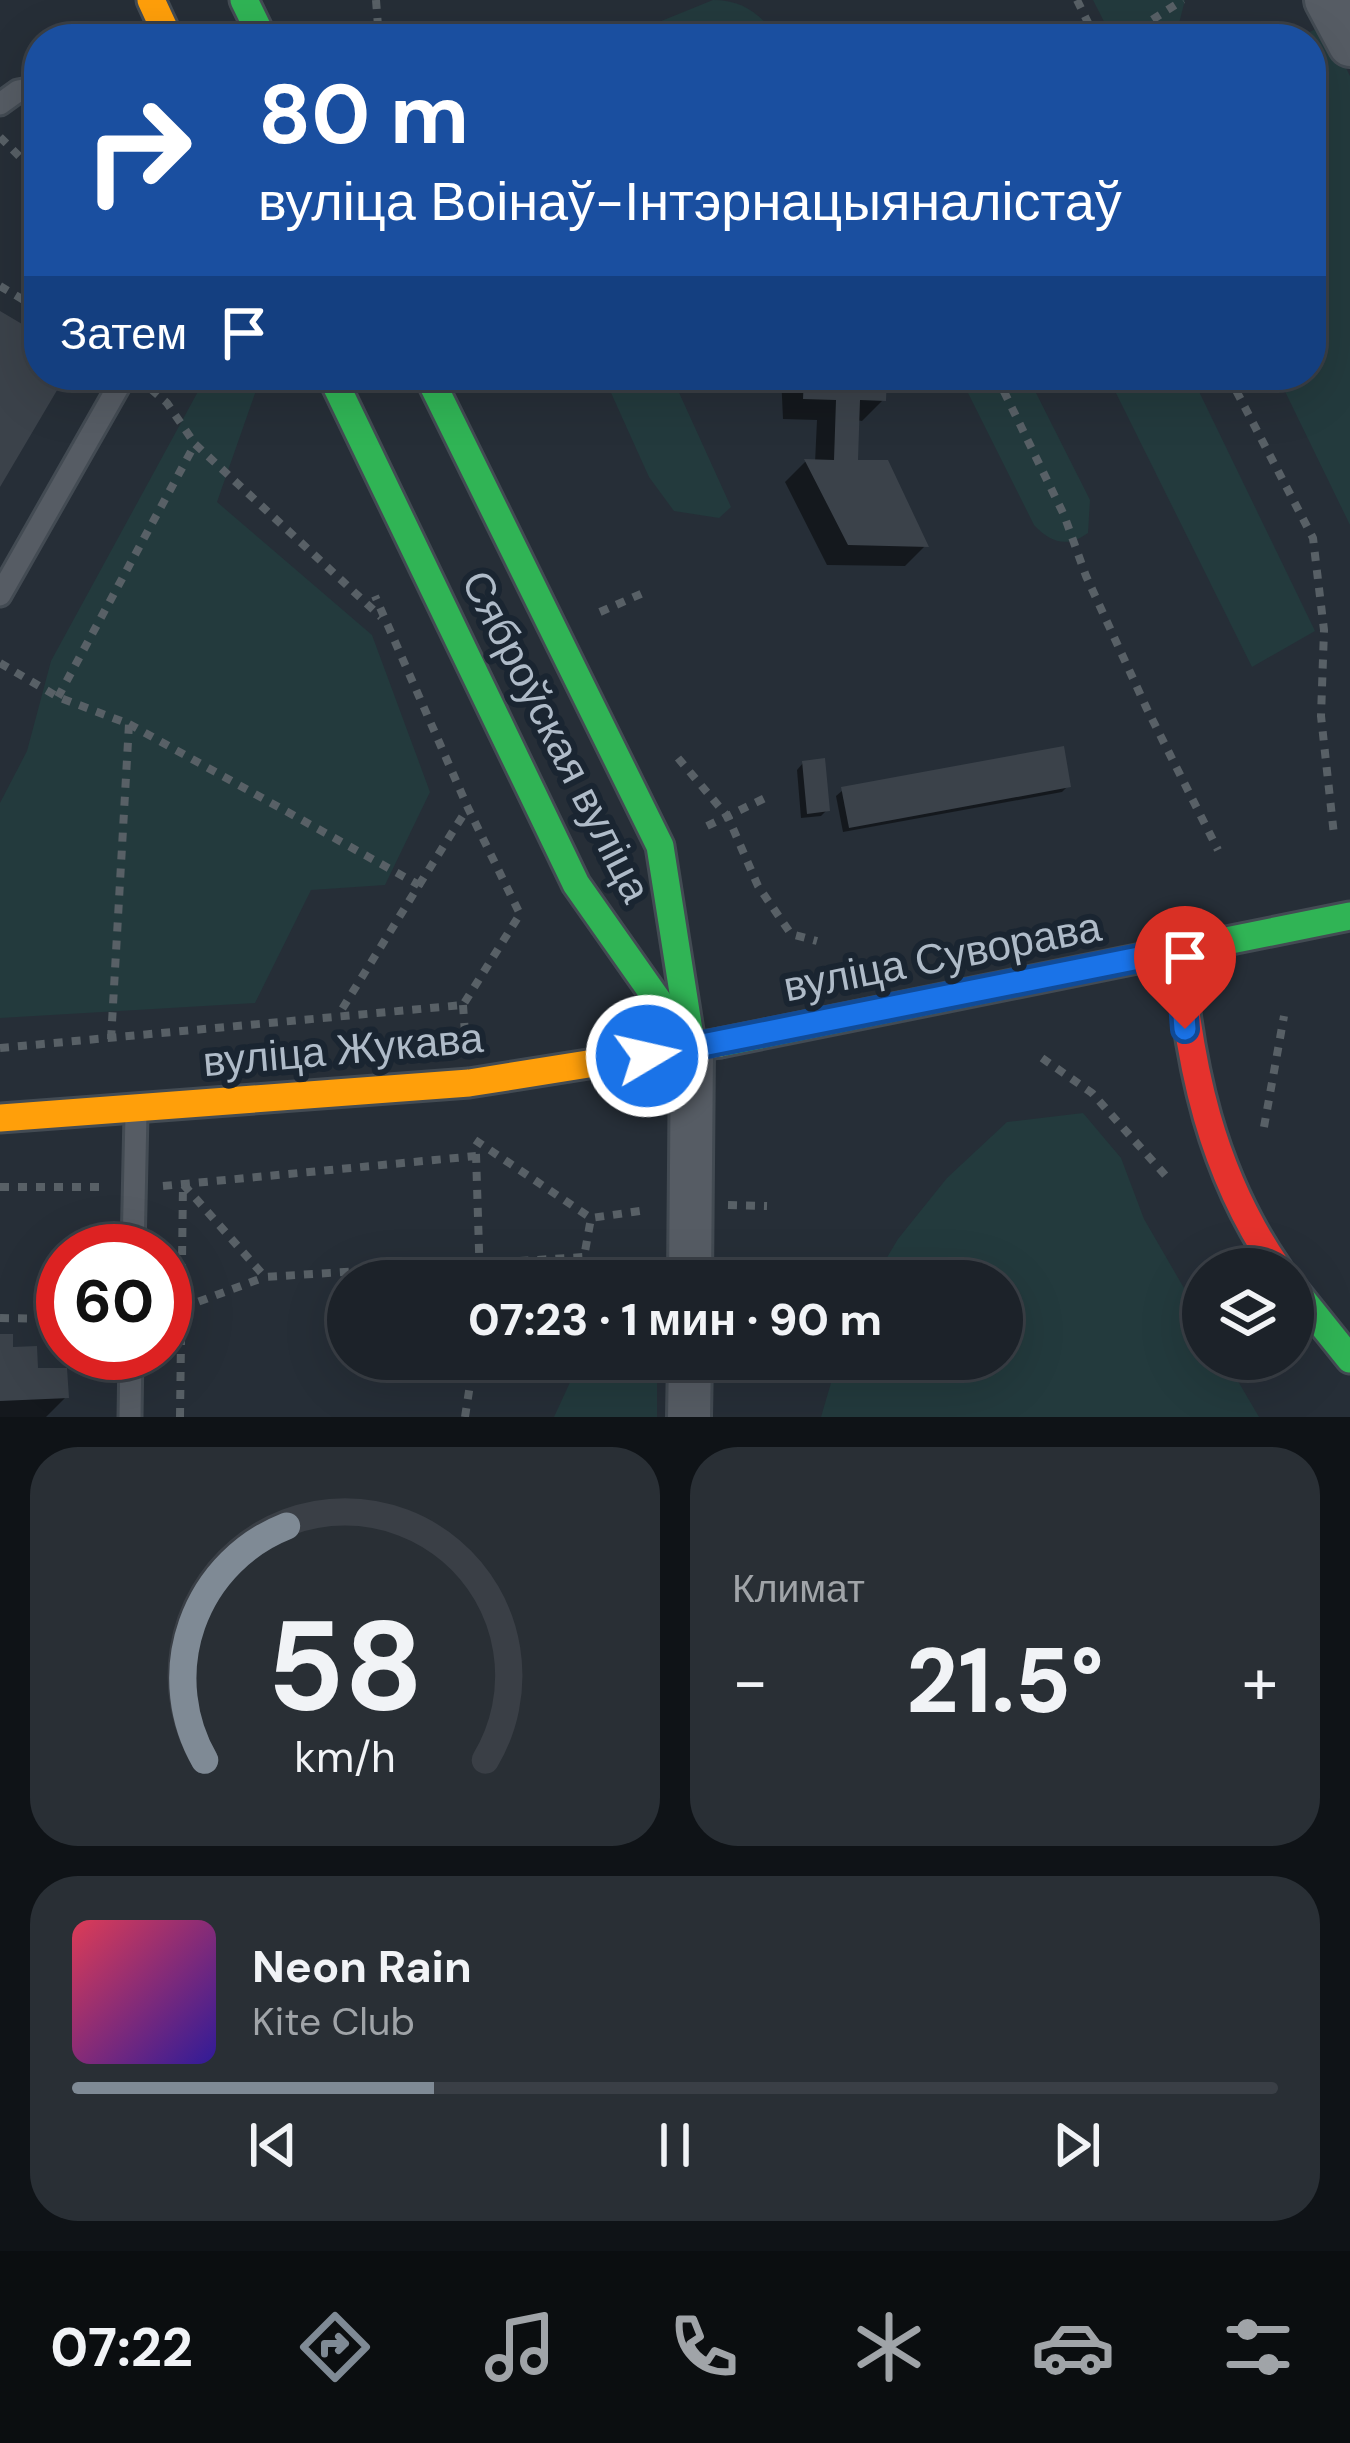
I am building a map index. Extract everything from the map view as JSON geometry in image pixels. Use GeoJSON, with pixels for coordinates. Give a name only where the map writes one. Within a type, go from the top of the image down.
{"type":"FeatureCollection","features":[{"type":"Feature","properties":{"kind":"main road","name":"Сяброўская вуліца"},"geometry":{"type":"LineString","coordinates":[[338,390],[576,884],[692,1049]]}},
{"type":"Feature","properties":{"kind":"main road","name":"Сяброўская вуліца"},"geometry":{"type":"LineString","coordinates":[[435,390],[661,846],[692,1049]]}},
{"type":"Feature","properties":{"kind":"main road","name":"вуліца Суворава"},"geometry":{"type":"LineString","coordinates":[[692,1049],[1350,916]]}},
{"type":"Feature","properties":{"kind":"main road"},"geometry":{"type":"LineString","coordinates":[[1179,950],[1185,1029],[1207,1126],[1233,1196],[1265,1248]]}},
{"type":"Feature","properties":{"kind":"main road","name":"вуліца Жукава"},"geometry":{"type":"LineString","coordinates":[[0,1118],[469,1083],[692,1049]]}},
{"type":"Feature","properties":{"kind":"main road"},"geometry":{"type":"LineString","coordinates":[[1314,1314],[1350,1359]]}},
{"type":"Feature","properties":{"kind":"street"},"geometry":{"type":"LineString","coordinates":[[1326,0],[1350,45]]}},
{"type":"Feature","properties":{"kind":"street"},"geometry":{"type":"LineString","coordinates":[[691,1260],[692,1049]]}},
{"type":"Feature","properties":{"kind":"street"},"geometry":{"type":"LineString","coordinates":[[689,1380],[689,1417]]}},
{"type":"Feature","properties":{"kind":"lane"},"geometry":{"type":"LineString","coordinates":[[0,595],[116,390]]}},
{"type":"Feature","properties":{"kind":"lane"},"geometry":{"type":"LineString","coordinates":[[133,1224],[136,1109]]}},
{"type":"Feature","properties":{"kind":"lane"},"geometry":{"type":"LineString","coordinates":[[130,1417],[131,1380]]}},
{"type":"Feature","properties":{"kind":"path"},"geometry":{"type":"LineString","coordinates":[[1145,24],[1183,0]]}},
{"type":"Feature","properties":{"kind":"path"},"geometry":{"type":"LineString","coordinates":[[0,137],[24,155]]}},
{"type":"Feature","properties":{"kind":"path"},"geometry":{"type":"LineString","coordinates":[[153,390],[195,443],[386,622]]}},
{"type":"Feature","properties":{"kind":"path"},"geometry":{"type":"LineString","coordinates":[[1003,390],[1064,514],[1085,576],[1147,709],[1218,850]]}},
{"type":"Feature","properties":{"kind":"path"},"geometry":{"type":"LineString","coordinates":[[1236,390],[1313,538],[1324,631],[1322,716],[1334,835]]}},
{"type":"Feature","properties":{"kind":"path"},"geometry":{"type":"LineString","coordinates":[[58,698],[195,443]]}},
{"type":"Feature","properties":{"kind":"path"},"geometry":{"type":"LineString","coordinates":[[0,1048],[463,1005],[520,914],[367,578]]}},
{"type":"Feature","properties":{"kind":"path"},"geometry":{"type":"LineString","coordinates":[[592,590],[612,633]]}},
{"type":"Feature","properties":{"kind":"path"},"geometry":{"type":"LineString","coordinates":[[0,664],[58,698],[129,724],[419,885]]}},
{"type":"Feature","properties":{"kind":"path"},"geometry":{"type":"LineString","coordinates":[[111,1040],[129,724]]}},
{"type":"Feature","properties":{"kind":"path"},"geometry":{"type":"LineString","coordinates":[[676,756],[728,817],[758,886],[791,934],[817,941]]}},
{"type":"Feature","properties":{"kind":"path"},"geometry":{"type":"LineString","coordinates":[[687,836],[765,798]]}},
{"type":"Feature","properties":{"kind":"path"},"geometry":{"type":"LineString","coordinates":[[340,1014],[468,808]]}},
{"type":"Feature","properties":{"kind":"path"},"geometry":{"type":"LineString","coordinates":[[1260,1146],[1284,1016]]}},
{"type":"Feature","properties":{"kind":"path"},"geometry":{"type":"LineString","coordinates":[[1042,1058],[1092,1093],[1171,1181]]}},
{"type":"Feature","properties":{"kind":"path"},"geometry":{"type":"LineString","coordinates":[[481,1260],[475,1140],[591,1218],[693,1204]]}},
{"type":"Feature","properties":{"kind":"path"},"geometry":{"type":"LineString","coordinates":[[0,1187],[183,1184],[476,1156]]}},
{"type":"Feature","properties":{"kind":"path"},"geometry":{"type":"LineString","coordinates":[[183,1184],[265,1277]]}},
{"type":"Feature","properties":{"kind":"path"},"geometry":{"type":"LineString","coordinates":[[182,1224],[183,1184]]}},
{"type":"Feature","properties":{"kind":"path"},"geometry":{"type":"LineString","coordinates":[[540,1260],[584,1257],[591,1218]]}},
{"type":"Feature","properties":{"kind":"path"},"geometry":{"type":"LineString","coordinates":[[192,1307],[265,1277],[327,1273]]}},
{"type":"Feature","properties":{"kind":"path"},"geometry":{"type":"LineString","coordinates":[[0,1318],[36,1319]]}},
{"type":"Feature","properties":{"kind":"path"},"geometry":{"type":"LineString","coordinates":[[180,1380],[180,1417]]}},
{"type":"Feature","properties":{"kind":"path"},"geometry":{"type":"LineString","coordinates":[[465,1417],[471,1380]]}},
{"type":"Feature","properties":{"kind":"green space"},"geometry":{"type":"Polygon","coordinates":[[[713,0],[751,10],[766,24],[654,24],[713,0]]]}},
{"type":"Feature","properties":{"kind":"green space"},"geometry":{"type":"Polygon","coordinates":[[[1093,0],[1185,0],[1179,24],[1105,24],[1093,0]]]}},
{"type":"Feature","properties":{"kind":"green space"},"geometry":{"type":"Polygon","coordinates":[[[1326,29],[1350,76],[1350,525],[1284,390],[1326,390],[1326,29]]]}},
{"type":"Feature","properties":{"kind":"green space"},"geometry":{"type":"Polygon","coordinates":[[[199,390],[256,390],[217,502],[372,635],[430,792],[385,885],[311,890],[255,1003],[0,1018],[0,803],[27,751],[51,661],[199,390]]]}},
{"type":"Feature","properties":{"kind":"green space"},"geometry":{"type":"Polygon","coordinates":[[[610,390],[678,390],[731,507],[719,518],[674,511],[649,477],[610,390]]]}},
{"type":"Feature","properties":{"kind":"green space"},"geometry":{"type":"Polygon","coordinates":[[[966,390],[1035,390],[1090,500],[1088,533],[1073,541],[1047,536],[1034,525],[966,390]]]}},
{"type":"Feature","properties":{"kind":"green space"},"geometry":{"type":"Polygon","coordinates":[[[1114,390],[1198,390],[1315,631],[1252,667],[1114,390]]]}},
{"type":"Feature","properties":{"kind":"green space"},"geometry":{"type":"Polygon","coordinates":[[[1083,1113],[1121,1158],[1144,1219],[1182,1285],[1182,1380],[1237,1380],[1259,1417],[821,1417],[832,1380],[1023,1380],[1023,1260],[886,1260],[947,1178],[1007,1122],[1083,1113]]]}},
{"type":"Feature","properties":{"kind":"green space"},"geometry":{"type":"Polygon","coordinates":[[[571,1380],[657,1380],[657,1417],[554,1417],[571,1380]]]}},
{"type":"Feature","properties":{"kind":"building"},"geometry":{"type":"Polygon","coordinates":[[[0,311],[24,325],[24,390],[57,390],[0,487],[0,311]]]}},
{"type":"Feature","properties":{"kind":"building"},"geometry":{"type":"Polygon","coordinates":[[[803,390],[886,390],[886,401],[860,400],[858,460],[888,460],[929,547],[848,545],[804,459],[834,460],[836,400],[803,399],[803,390]]]}},
{"type":"Feature","properties":{"kind":"building"},"geometry":{"type":"Polygon","coordinates":[[[1064,746],[1071,787],[849,828],[841,787],[1064,746]]]}},
{"type":"Feature","properties":{"kind":"building"},"geometry":{"type":"Polygon","coordinates":[[[825,758],[830,811],[807,814],[802,761],[825,758]]]}},
{"type":"Feature","properties":{"kind":"building"},"geometry":{"type":"Polygon","coordinates":[[[0,1334],[13,1334],[13,1347],[36,1346],[36,1380],[68,1380],[69,1398],[0,1401],[0,1334]]]}},
{"type":"Feature","properties":{"kind":"traffic: fast"},"geometry":{"type":"LineString","coordinates":[[244,0],[256,24]]}},
{"type":"Feature","properties":{"kind":"traffic: fast"},"geometry":{"type":"LineString","coordinates":[[338,390],[576,884],[692,1049]]}},
{"type":"Feature","properties":{"kind":"traffic: fast"},"geometry":{"type":"LineString","coordinates":[[435,390],[660,846],[690,1037]]}},
{"type":"Feature","properties":{"kind":"traffic: fast"},"geometry":{"type":"LineString","coordinates":[[720,1043],[1350,916]]}},
{"type":"Feature","properties":{"kind":"traffic: fast"},"geometry":{"type":"LineString","coordinates":[[1314,1314],[1350,1359]]}},
{"type":"Feature","properties":{"kind":"traffic: slow"},"geometry":{"type":"LineString","coordinates":[[151,0],[162,24]]}},
{"type":"Feature","properties":{"kind":"traffic: slow"},"geometry":{"type":"LineString","coordinates":[[0,1118],[469,1083],[720,1043]]}},
{"type":"Feature","properties":{"kind":"traffic: jam"},"geometry":{"type":"LineString","coordinates":[[1179,950],[1189,1035],[1207,1117],[1236,1195],[1265,1248]]}},
{"type":"Feature","properties":{"kind":"route"},"geometry":{"type":"LineString","coordinates":[[647,1056],[1179,950],[1185,1029]]}}]}
